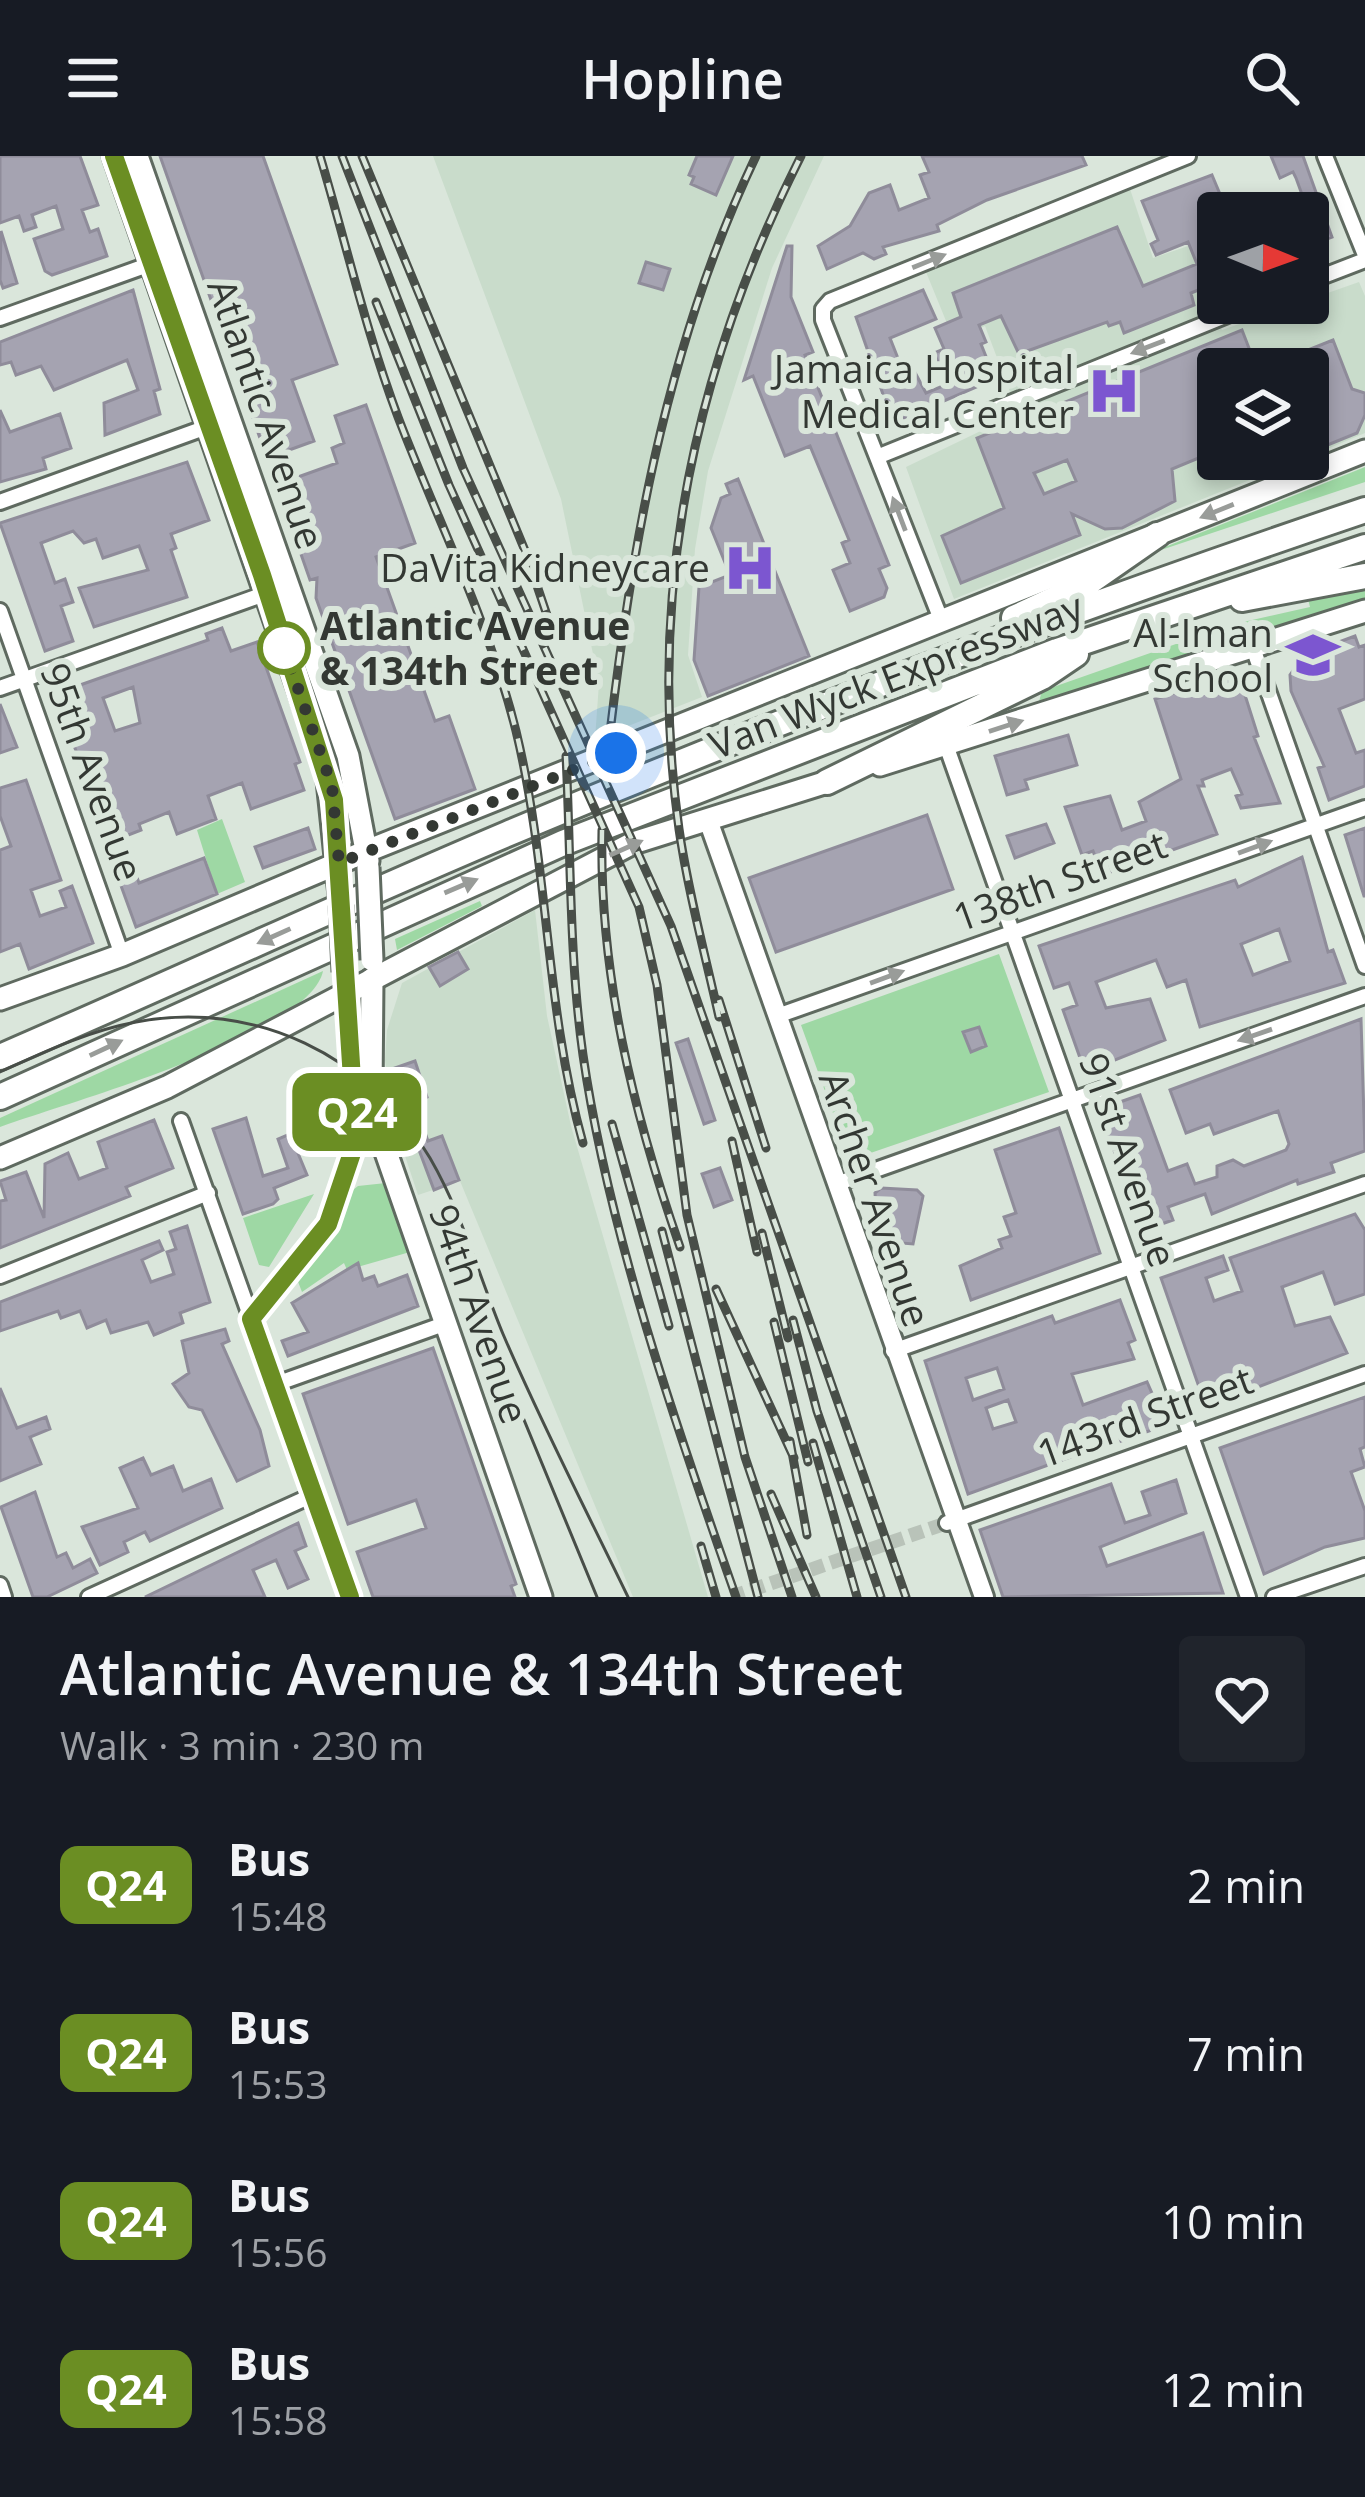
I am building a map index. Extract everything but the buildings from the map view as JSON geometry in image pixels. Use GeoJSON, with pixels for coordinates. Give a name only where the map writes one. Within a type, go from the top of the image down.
{"type":"FeatureCollection","features":[{"type":"Feature","properties":{"kind":"highway","name":"Van Wyck Expressway"},"geometry":{"type":"LineString","coordinates":[[0,1058],[512,832],[951,657],[1365,510]]}},
{"type":"Feature","properties":{"kind":"highway"},"geometry":{"type":"LineString","coordinates":[[951,657],[991,627],[1085,585],[1156,535]]}},
{"type":"Feature","properties":{"kind":"highway","name":"Van Wyck Expressway"},"geometry":{"type":"LineString","coordinates":[[0,1097],[563,843],[1110,632],[1365,547]]}},
{"type":"Feature","properties":{"kind":"highway"},"geometry":{"type":"LineString","coordinates":[[1163,613],[1365,576]]}},
{"type":"Feature","properties":{"kind":"highway"},"geometry":{"type":"LineString","coordinates":[[827,782],[1042,677],[1110,632]]}},
{"type":"Feature","properties":{"kind":"main road","name":"Atlantic Avenue"},"geometry":{"type":"LineString","coordinates":[[114,156],[162,260],[277,590],[354,775],[368,859],[372,970]]}},
{"type":"Feature","properties":{"kind":"main road","name":"Atlantic Avenue"},"geometry":{"type":"LineString","coordinates":[[137,156],[162,260]]}},
{"type":"Feature","properties":{"kind":"main road","name":"Van Wyck Expressway"},"geometry":{"type":"LineString","coordinates":[[0,999],[339,873],[1365,452]]}},
{"type":"Feature","properties":{"kind":"main road","name":"Atlantic Avenue"},"geometry":{"type":"LineString","coordinates":[[277,590],[332,786],[344,983]]}},
{"type":"Feature","properties":{"kind":"main road","name":"Van Wyck Expressway"},"geometry":{"type":"LineString","coordinates":[[0,1158],[167,1087],[344,983],[633,843],[1365,611]]}},
{"type":"Feature","properties":{"kind":"main road","name":"94th Avenue"},"geometry":{"type":"LineString","coordinates":[[372,970],[370,1079],[376,1121],[541,1597]]}},
{"type":"Feature","properties":{"kind":"street"},"geometry":{"type":"LineString","coordinates":[[942,622],[823,320],[823,309],[1188,156]]}},
{"type":"Feature","properties":{"kind":"street"},"geometry":{"type":"LineString","coordinates":[[1325,156],[1365,257],[1329,273]]}},
{"type":"Feature","properties":{"kind":"street"},"geometry":{"type":"LineString","coordinates":[[0,318],[162,260]]}},
{"type":"Feature","properties":{"kind":"street"},"geometry":{"type":"LineString","coordinates":[[878,457],[1205,324]]}},
{"type":"Feature","properties":{"kind":"street"},"geometry":{"type":"LineString","coordinates":[[0,502],[219,423]]}},
{"type":"Feature","properties":{"kind":"street"},"geometry":{"type":"LineString","coordinates":[[0,688],[277,590]]}},
{"type":"Feature","properties":{"kind":"street","name":"95th Avenue"},"geometry":{"type":"LineString","coordinates":[[0,610],[122,956]]}},
{"type":"Feature","properties":{"kind":"street"},"geometry":{"type":"LineString","coordinates":[[1252,648],[1365,967]]}},
{"type":"Feature","properties":{"kind":"street","name":"91st Avenue"},"geometry":{"type":"LineString","coordinates":[[946,745],[1248,1597]]}},
{"type":"Feature","properties":{"kind":"street","name":"138th Street"},"geometry":{"type":"LineString","coordinates":[[777,1016],[1365,808]]}},
{"type":"Feature","properties":{"kind":"street","name":"Archer Avenue"},"geometry":{"type":"LineString","coordinates":[[708,820],[951,1522],[984,1597]]}},
{"type":"Feature","properties":{"kind":"street"},"geometry":{"type":"LineString","coordinates":[[251,1319],[313,1249],[337,1206],[352,1164],[355,1074],[344,983]]}},
{"type":"Feature","properties":{"kind":"street"},"geometry":{"type":"LineString","coordinates":[[836,1184],[1365,996]]}},
{"type":"Feature","properties":{"kind":"street"},"geometry":{"type":"LineString","coordinates":[[181,1121],[350,1597]]}},
{"type":"Feature","properties":{"kind":"street"},"geometry":{"type":"LineString","coordinates":[[893,1351],[1365,1184]]}},
{"type":"Feature","properties":{"kind":"street"},"geometry":{"type":"LineString","coordinates":[[0,1276],[208,1193]]}},
{"type":"Feature","properties":{"kind":"street"},"geometry":{"type":"LineString","coordinates":[[276,1384],[444,1324]]}},
{"type":"Feature","properties":{"kind":"street","name":"143rd Street"},"geometry":{"type":"LineString","coordinates":[[951,1522],[1365,1374]]}},
{"type":"Feature","properties":{"kind":"street"},"geometry":{"type":"LineString","coordinates":[[89,1597],[315,1494]]}},
{"type":"Feature","properties":{"kind":"street"},"geometry":{"type":"LineString","coordinates":[[1274,1597],[1365,1566]]}},
{"type":"Feature","properties":{"kind":"street"},"geometry":{"type":"LineString","coordinates":[[0,1586],[4,1597]]}},
{"type":"Feature","properties":{"kind":"shaded area"},"geometry":{"type":"Polygon","coordinates":[[[433,156],[824,156],[772,268],[708,471],[695,549],[688,655],[702,697],[595,739],[599,683],[561,499],[433,156]]]}},
{"type":"Feature","properties":{"kind":"shaded area","name":"Jamaica Hospital Medical Center"},"geometry":{"type":"Polygon","coordinates":[[[1129,186],[1153,258],[1191,245],[1197,261],[1197,324],[1220,324],[1222,330],[1239,324],[1329,324],[1329,293],[1359,282],[1365,296],[1365,433],[1329,448],[1329,348],[1197,348],[1197,480],[1250,480],[954,599],[906,467],[1018,413],[985,326],[953,338],[926,272],[1129,186]]]}},
{"type":"Feature","properties":{"kind":"shaded area"},"geometry":{"type":"Polygon","coordinates":[[[535,910],[547,1016],[571,1126],[708,1597],[633,1597],[460,1181],[418,1195],[394,1123],[385,1060],[387,1030],[402,983],[535,910]]]}},
{"type":"Feature","properties":{"kind":"green space"},"geometry":{"type":"Polygon","coordinates":[[[1365,467],[1365,482],[1140,557],[1365,467]]]}},
{"type":"Feature","properties":{"kind":"green space"},"geometry":{"type":"Polygon","coordinates":[[[1365,586],[1365,602],[1038,705],[1042,691],[1230,625],[1310,607],[1308,599],[1365,586]]]}},
{"type":"Feature","properties":{"kind":"green space"},"geometry":{"type":"Polygon","coordinates":[[[222,819],[245,882],[217,894],[197,830],[222,819]]]}},
{"type":"Feature","properties":{"kind":"green space"},"geometry":{"type":"Polygon","coordinates":[[[480,901],[482,906],[397,950],[395,939],[480,901]]]}},
{"type":"Feature","properties":{"kind":"green space"},"geometry":{"type":"Polygon","coordinates":[[[999,954],[1049,1092],[850,1160],[801,1025],[999,954]]]}},
{"type":"Feature","properties":{"kind":"green space"},"geometry":{"type":"Polygon","coordinates":[[[323,971],[308,995],[276,1020],[231,1043],[0,1127],[0,1118],[323,971]]]}},
{"type":"Feature","properties":{"kind":"green space"},"geometry":{"type":"Polygon","coordinates":[[[386,1183],[410,1252],[347,1270],[344,1263],[302,1292],[297,1279],[339,1219],[349,1193],[358,1186],[386,1183]]]}},
{"type":"Feature","properties":{"kind":"green space"},"geometry":{"type":"Polygon","coordinates":[[[314,1194],[269,1267],[259,1265],[243,1218],[314,1194]]]}},
{"type":"Feature","properties":{"kind":"tunnel"},"geometry":{"type":"LineString","coordinates":[[731,1597],[947,1523]]}},
{"type":"Feature","properties":{"kind":"tram line"},"geometry":{"type":"LineString","coordinates":[[0,1072],[66,1043],[136,1022],[223,1019],[305,1043],[375,1090],[405,1122],[441,1179],[518,1367],[628,1597]]}},
{"type":"Feature","properties":{"kind":"tram line"},"geometry":{"type":"LineString","coordinates":[[508,1381],[597,1597]]}},
{"type":"Feature","properties":{"kind":"railway"},"geometry":{"type":"LineString","coordinates":[[320,156],[387,385],[477,611],[516,731],[535,834],[561,1041],[583,1143]]}},
{"type":"Feature","properties":{"kind":"railway"},"geometry":{"type":"LineString","coordinates":[[342,156],[463,468],[671,926],[906,1597]]}},
{"type":"Feature","properties":{"kind":"railway"},"geometry":{"type":"LineString","coordinates":[[362,156],[526,553],[554,636]]}},
{"type":"Feature","properties":{"kind":"railway"},"geometry":{"type":"LineString","coordinates":[[605,777],[625,617],[654,459],[696,305],[756,156]]}},
{"type":"Feature","properties":{"kind":"railway"},"geometry":{"type":"LineString","coordinates":[[719,1017],[679,829],[670,741],[675,568],[688,483],[732,317],[801,156]]}},
{"type":"Feature","properties":{"kind":"railway"},"geometry":{"type":"LineString","coordinates":[[376,302],[449,485],[639,907],[657,985],[687,1215],[745,1457],[792,1597]]}},
{"type":"Feature","properties":{"kind":"railway"},"geometry":{"type":"LineString","coordinates":[[566,756],[575,980],[594,1122],[647,1329],[736,1597]]}},
{"type":"Feature","properties":{"kind":"railway"},"geometry":{"type":"LineString","coordinates":[[602,830],[606,937],[622,1042],[680,1247]]}},
{"type":"Feature","properties":{"kind":"railway"},"geometry":{"type":"LineString","coordinates":[[719,1000],[766,1148]]}},
{"type":"Feature","properties":{"kind":"railway"},"geometry":{"type":"LineString","coordinates":[[612,1124],[669,1326]]}},
{"type":"Feature","properties":{"kind":"railway"},"geometry":{"type":"LineString","coordinates":[[732,1141],[757,1252]]}},
{"type":"Feature","properties":{"kind":"railway"},"geometry":{"type":"LineString","coordinates":[[662,1231],[758,1597]]}},
{"type":"Feature","properties":{"kind":"railway"},"geometry":{"type":"LineString","coordinates":[[762,1233],[788,1338]]}},
{"type":"Feature","properties":{"kind":"railway"},"geometry":{"type":"LineString","coordinates":[[716,1289],[794,1458]]}},
{"type":"Feature","properties":{"kind":"railway"},"geometry":{"type":"LineString","coordinates":[[793,1320],[817,1411],[881,1597]]}},
{"type":"Feature","properties":{"kind":"railway"},"geometry":{"type":"LineString","coordinates":[[774,1322],[808,1462]]}},
{"type":"Feature","properties":{"kind":"railway"},"geometry":{"type":"LineString","coordinates":[[790,1441],[807,1535]]}},
{"type":"Feature","properties":{"kind":"railway"},"geometry":{"type":"LineString","coordinates":[[813,1443],[857,1597]]}},
{"type":"Feature","properties":{"kind":"railway"},"geometry":{"type":"LineString","coordinates":[[771,1494],[816,1597]]}},
{"type":"Feature","properties":{"kind":"railway"},"geometry":{"type":"LineString","coordinates":[[701,1546],[716,1597]]}},
{"type":"Feature","properties":{"kind":"bus line","name":"Q24"},"geometry":{"type":"LineString","coordinates":[[114,156],[332,786],[356,1141],[344,1189],[328,1224],[313,1249],[251,1319],[350,1597]]}},
{"type":"Feature","properties":{"kind":"place","name":"Jamaica Hospital Medical Center"},"geometry":{"type":"Point","coordinates":[1114,391]}},
{"type":"Feature","properties":{"kind":"place","name":"DaVita Kidneycare"},"geometry":{"type":"Point","coordinates":[750,568]}},
{"type":"Feature","properties":{"kind":"place","name":"Atlantic Avenue & 134th Street"},"geometry":{"type":"Point","coordinates":[284,648]}},
{"type":"Feature","properties":{"kind":"place","name":"Al-Iman School"},"geometry":{"type":"Point","coordinates":[1313,655]}},
{"type":"Feature","properties":{"kind":"route"},"geometry":{"type":"LineString","coordinates":[[284,648],[332,786],[339,863],[616,753]]}}]}
